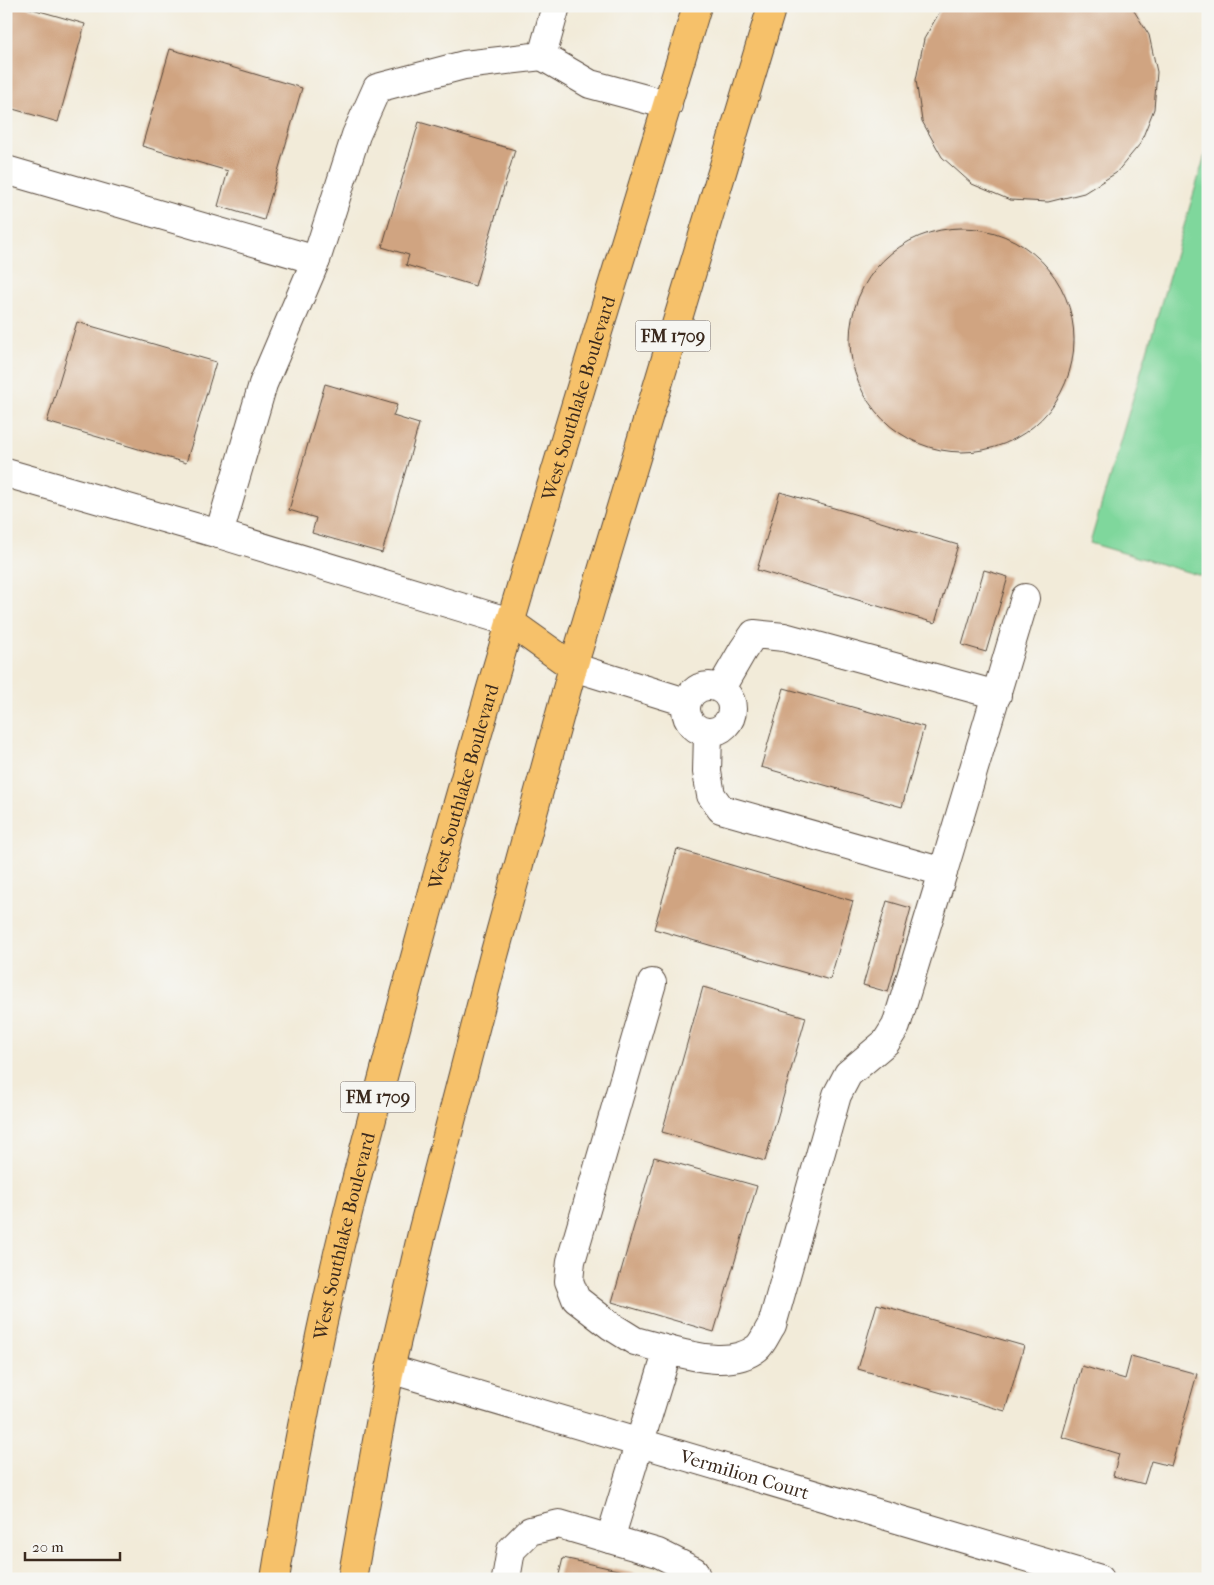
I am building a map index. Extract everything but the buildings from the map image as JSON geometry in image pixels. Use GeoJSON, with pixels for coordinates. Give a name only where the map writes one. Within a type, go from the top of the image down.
{"type":"FeatureCollection","features":[{"type":"Feature","properties":{"kind":"main road","name":"West Southlake Boulevard"},"geometry":{"type":"LineString","coordinates":[[274,1579],[293,1469],[339,1250],[385,1068],[455,811],[510,622],[697,6]]}},
{"type":"Feature","properties":{"kind":"main road","name":"FM 1709"},"geometry":{"type":"LineString","coordinates":[[352,1579],[390,1369],[423,1229],[481,1007],[573,667],[772,6]]}},
{"type":"Feature","properties":{"kind":"main road"},"geometry":{"type":"LineString","coordinates":[[510,622],[573,667]]}},
{"type":"Feature","properties":{"kind":"street"},"geometry":{"type":"LineString","coordinates":[[542,56],[556,6]]}},
{"type":"Feature","properties":{"kind":"street"},"geometry":{"type":"LineString","coordinates":[[219,534],[264,384],[316,260],[356,135],[377,88],[464,64],[542,56],[590,84],[668,104]]}},
{"type":"Feature","properties":{"kind":"street"},"geometry":{"type":"LineString","coordinates":[[6,170],[316,260]]}},
{"type":"Feature","properties":{"kind":"street"},"geometry":{"type":"LineString","coordinates":[[6,473],[219,534],[510,622]]}},
{"type":"Feature","properties":{"kind":"street"},"geometry":{"type":"LineString","coordinates":[[652,983],[571,1261],[569,1281],[576,1299],[611,1326],[635,1341],[698,1358],[736,1358],[758,1347],[772,1325],[837,1095],[848,1074],[886,1042],[896,1026],[1025,598]]}},
{"type":"Feature","properties":{"kind":"street"},"geometry":{"type":"LineString","coordinates":[[721,688],[754,634],[784,637],[997,695]]}},
{"type":"Feature","properties":{"kind":"street"},"geometry":{"type":"LineString","coordinates":[[573,667],[686,702]]}},
{"type":"Feature","properties":{"kind":"street"},"geometry":{"type":"LineString","coordinates":[[707,685],[721,688],[729,697],[732,709],[729,721],[720,730],[708,733],[694,728],[686,717],[686,702],[694,690],[707,685]]}},
{"type":"Feature","properties":{"kind":"street"},"geometry":{"type":"LineString","coordinates":[[708,733],[707,772],[712,795],[721,809],[943,872]]}},
{"type":"Feature","properties":{"kind":"street"},"geometry":{"type":"LineString","coordinates":[[610,1538],[668,1350]]}},
{"type":"Feature","properties":{"kind":"street","name":"Vermilion Court"},"geometry":{"type":"LineString","coordinates":[[390,1369],[1100,1579]]}},
{"type":"Feature","properties":{"kind":"street"},"geometry":{"type":"LineString","coordinates":[[506,1579],[511,1550],[530,1531],[559,1524],[658,1553],[694,1571],[697,1579]]}},
{"type":"Feature","properties":{"kind":"green space"},"geometry":{"type":"Polygon","coordinates":[[[1208,145],[1208,578],[1090,543],[1208,145]]]}}]}
